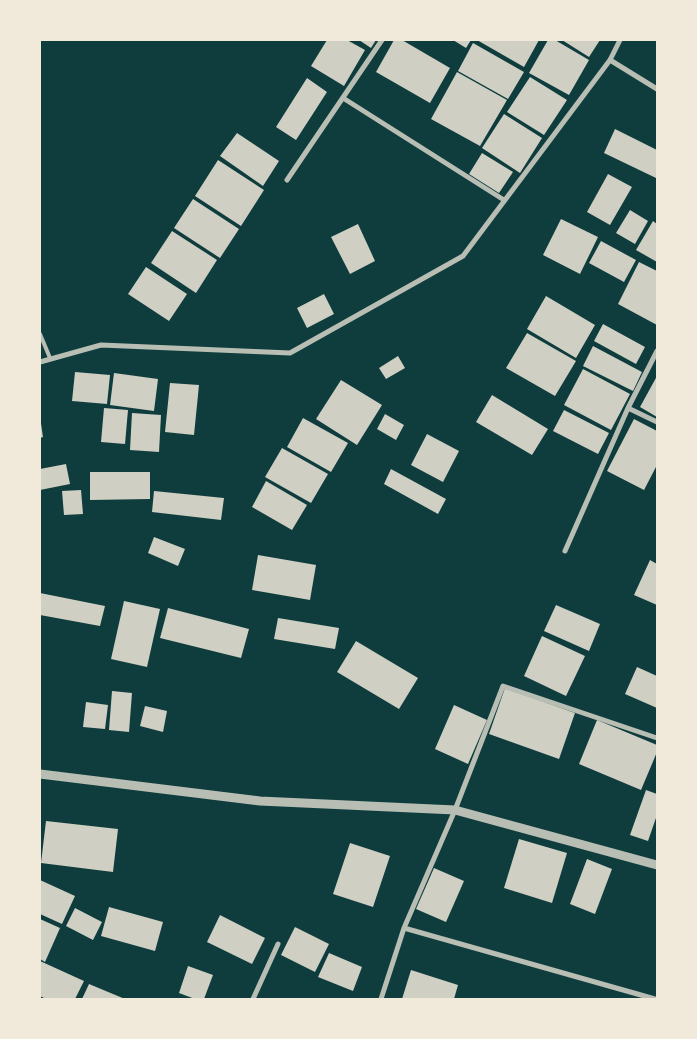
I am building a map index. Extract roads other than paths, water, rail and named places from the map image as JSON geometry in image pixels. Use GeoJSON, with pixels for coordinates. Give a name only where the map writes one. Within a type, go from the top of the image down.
{"type":"FeatureCollection","features":[{"type":"Feature","properties":{"kind":"street"},"geometry":{"type":"LineString","coordinates":[[287,180],[382,40]]}},
{"type":"Feature","properties":{"kind":"street"},"geometry":{"type":"LineString","coordinates":[[40,362],[101,344],[290,353],[463,256],[610,60],[620,40]]}},
{"type":"Feature","properties":{"kind":"street"},"geometry":{"type":"LineString","coordinates":[[610,60],[657,89]]}},
{"type":"Feature","properties":{"kind":"street"},"geometry":{"type":"LineString","coordinates":[[343,98],[504,200]]}},
{"type":"Feature","properties":{"kind":"street"},"geometry":{"type":"LineString","coordinates":[[565,551],[628,408],[657,351]]}},
{"type":"Feature","properties":{"kind":"street"},"geometry":{"type":"LineString","coordinates":[[628,408],[657,422]]}},
{"type":"Feature","properties":{"kind":"street"},"geometry":{"type":"LineString","coordinates":[[380,999],[404,928],[455,810],[503,686],[657,738]]}},
{"type":"Feature","properties":{"kind":"street"},"geometry":{"type":"LineString","coordinates":[[40,774],[260,801],[455,810],[657,865]]}},
{"type":"Feature","properties":{"kind":"street"},"geometry":{"type":"LineString","coordinates":[[404,928],[656,999]]}},
{"type":"Feature","properties":{"kind":"street"},"geometry":{"type":"LineString","coordinates":[[263,999],[254,998],[278,944]]}},
{"type":"Feature","properties":{"kind":"lane"},"geometry":{"type":"LineString","coordinates":[[40,334],[50,358]]}}]}
